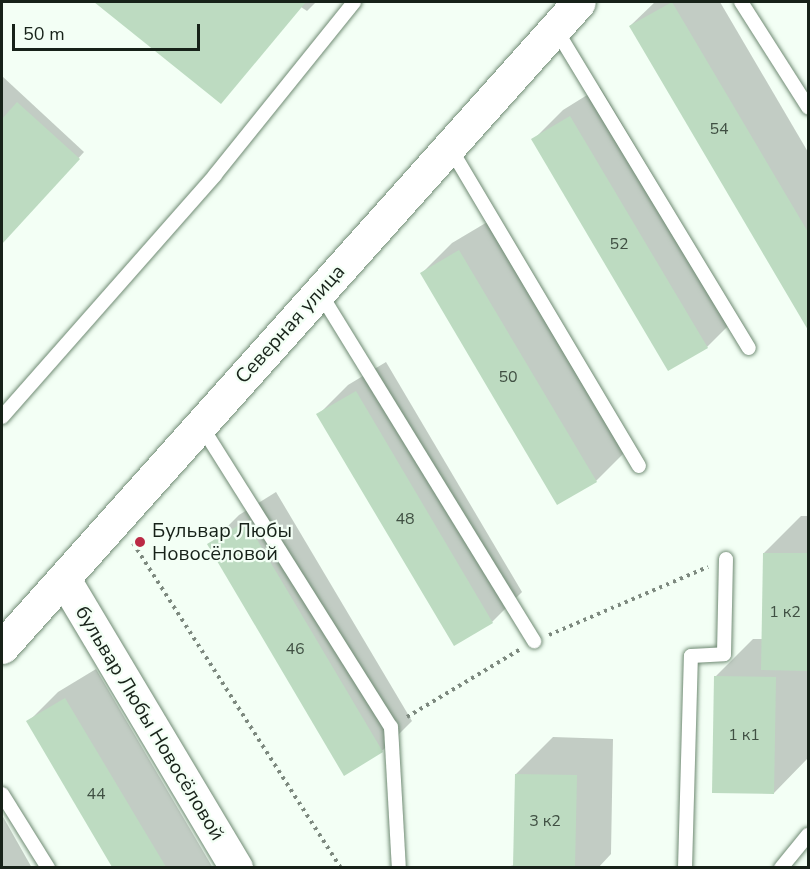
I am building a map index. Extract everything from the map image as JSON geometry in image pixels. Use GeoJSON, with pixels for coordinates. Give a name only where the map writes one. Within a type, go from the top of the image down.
{"type":"FeatureCollection","features":[{"type":"Feature","properties":{"kind":"street","name":"Северная улица"},"geometry":{"type":"LineString","coordinates":[[2,647],[579,2]]}},
{"type":"Feature","properties":{"kind":"street","name":"бульвар Любы Новосёловой"},"geometry":{"type":"LineString","coordinates":[[64,579],[236,867]]}},
{"type":"Feature","properties":{"kind":"lane"},"geometry":{"type":"LineString","coordinates":[[2,417],[215,175],[354,2]]}},
{"type":"Feature","properties":{"kind":"lane"},"geometry":{"type":"LineString","coordinates":[[741,2],[808,107]]}},
{"type":"Feature","properties":{"kind":"lane"},"geometry":{"type":"LineString","coordinates":[[555,28],[749,348]]}},
{"type":"Feature","properties":{"kind":"lane"},"geometry":{"type":"LineString","coordinates":[[449,146],[639,466]]}},
{"type":"Feature","properties":{"kind":"lane"},"geometry":{"type":"LineString","coordinates":[[319,291],[534,641]]}},
{"type":"Feature","properties":{"kind":"lane"},"geometry":{"type":"LineString","coordinates":[[200,424],[391,727],[399,867]]}},
{"type":"Feature","properties":{"kind":"lane"},"geometry":{"type":"LineString","coordinates":[[685,867],[691,656],[724,654],[726,559]]}},
{"type":"Feature","properties":{"kind":"lane"},"geometry":{"type":"LineString","coordinates":[[2,794],[48,867]]}},
{"type":"Feature","properties":{"kind":"lane"},"geometry":{"type":"LineString","coordinates":[[781,867],[808,834]]}},
{"type":"Feature","properties":{"kind":"path"},"geometry":{"type":"LineString","coordinates":[[116,518],[341,867]]}},
{"type":"Feature","properties":{"kind":"path"},"geometry":{"type":"LineString","coordinates":[[391,727],[534,641],[726,559]]}},
{"type":"Feature","properties":{"kind":"building"},"geometry":{"type":"Polygon","coordinates":[[[94,2],[306,2],[221,104],[94,2]]]}},
{"type":"Feature","properties":{"kind":"building"},"geometry":{"type":"Polygon","coordinates":[[[672,2],[808,232],[808,330],[629,26],[672,2]]]}},
{"type":"Feature","properties":{"kind":"building"},"geometry":{"type":"Polygon","coordinates":[[[17,102],[80,159],[2,244],[2,119],[17,102]]]}},
{"type":"Feature","properties":{"kind":"building"},"geometry":{"type":"Polygon","coordinates":[[[570,116],[708,348],[668,371],[531,139],[570,116]]]}},
{"type":"Feature","properties":{"kind":"building"},"geometry":{"type":"Polygon","coordinates":[[[459,250],[597,482],[557,505],[420,273],[459,250]]]}},
{"type":"Feature","properties":{"kind":"building"},"geometry":{"type":"Polygon","coordinates":[[[356,391],[493,623],[454,646],[316,414],[356,391]]]}},
{"type":"Feature","properties":{"kind":"building"},"geometry":{"type":"Polygon","coordinates":[[[246,521],[383,752],[344,776],[207,544],[246,521]]]}},
{"type":"Feature","properties":{"kind":"building"},"geometry":{"type":"Polygon","coordinates":[[[763,553],[808,553],[808,671],[761,670],[763,553]]]}},
{"type":"Feature","properties":{"kind":"building"},"geometry":{"type":"Polygon","coordinates":[[[714,676],[776,677],[774,794],[712,793],[714,676]]]}},
{"type":"Feature","properties":{"kind":"building"},"geometry":{"type":"Polygon","coordinates":[[[65,698],[166,867],[112,867],[26,721],[65,698]]]}},
{"type":"Feature","properties":{"kind":"building"},"geometry":{"type":"Polygon","coordinates":[[[515,774],[577,775],[575,867],[513,867],[515,774]]]}},
{"type":"Feature","properties":{"kind":"place","name":"Бульвар Любы Новосёловой"},"geometry":{"type":"Point","coordinates":[140,542]}}]}
